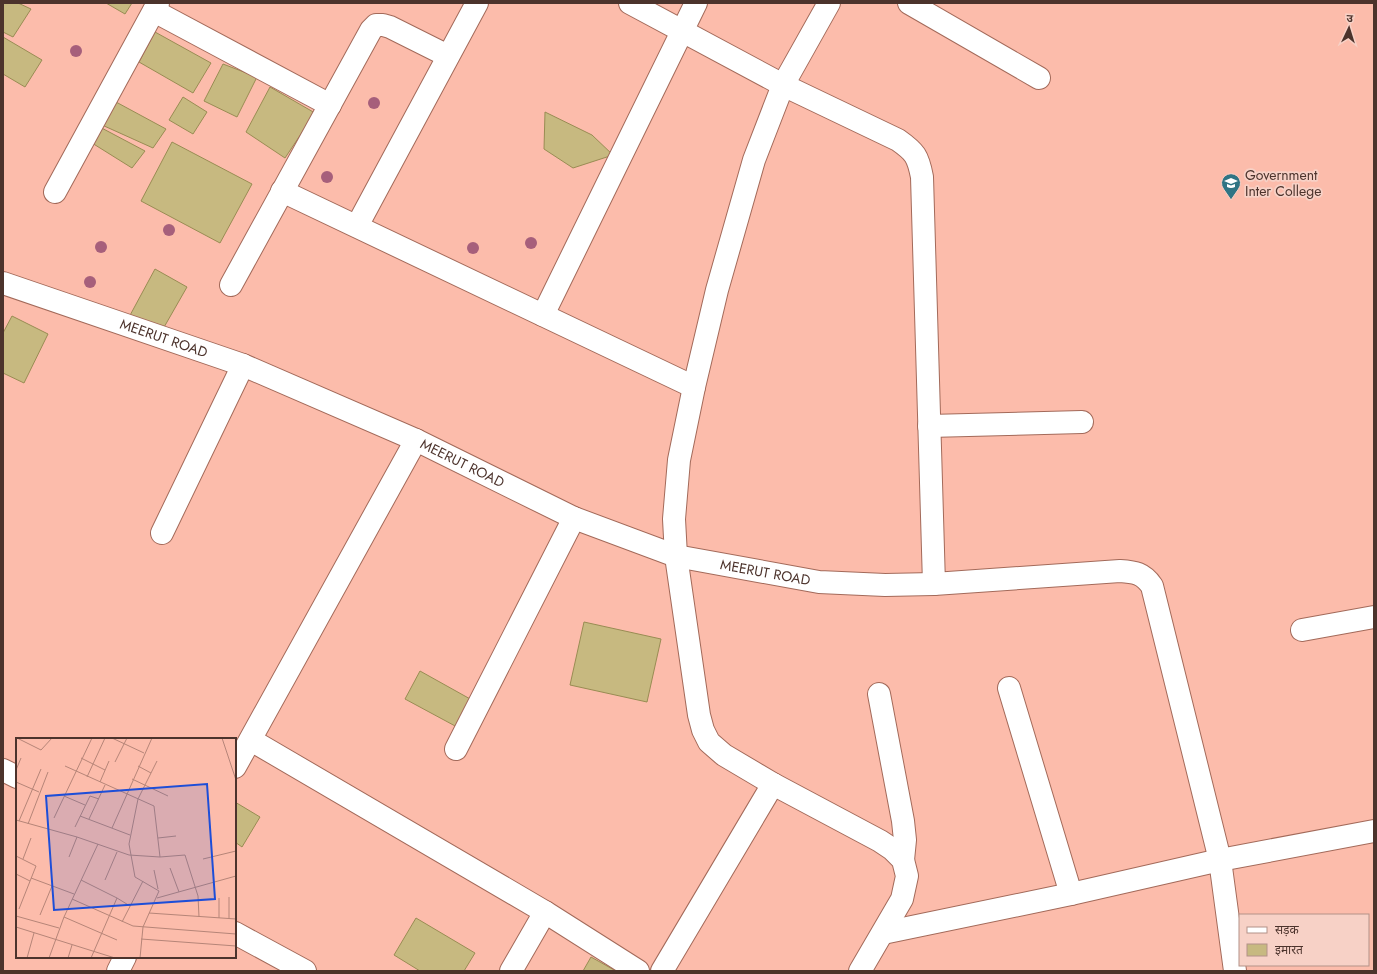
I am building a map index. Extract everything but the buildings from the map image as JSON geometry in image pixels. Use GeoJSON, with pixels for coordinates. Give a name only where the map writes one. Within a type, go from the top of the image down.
{"type":"FeatureCollection","features":[{"type":"Feature","properties":{"kind":"street"},"geometry":{"type":"LineString","coordinates":[[357,226],[477,3]]}},
{"type":"Feature","properties":{"kind":"street"},"geometry":{"type":"LineString","coordinates":[[630,3],[683,30],[783,85],[898,140],[912,149],[919,162],[922,177],[934,584]]}},
{"type":"Feature","properties":{"kind":"street"},"geometry":{"type":"LineString","coordinates":[[543,315],[696,3]]}},
{"type":"Feature","properties":{"kind":"street"},"geometry":{"type":"LineString","coordinates":[[828,3],[783,85],[754,160],[717,290],[694,387],[679,460],[674,519],[676,556],[699,716],[703,730],[709,742],[724,756],[880,841],[892,849],[903,860]]}},
{"type":"Feature","properties":{"kind":"street"},"geometry":{"type":"LineString","coordinates":[[910,3],[1039,78]]}},
{"type":"Feature","properties":{"kind":"street"},"geometry":{"type":"LineString","coordinates":[[54,192],[156,7],[330,105]]}},
{"type":"Feature","properties":{"kind":"street"},"geometry":{"type":"LineString","coordinates":[[231,285],[371,30],[376,25],[390,27],[448,56]]}},
{"type":"Feature","properties":{"kind":"street"},"geometry":{"type":"LineString","coordinates":[[282,191],[694,387]]}},
{"type":"Feature","properties":{"kind":"street","name":"MEERUT ROAD"},"geometry":{"type":"LineString","coordinates":[[3,283],[243,365],[416,440],[574,518],[676,556],[819,582],[885,585],[934,584],[1120,572],[1139,574],[1147,578],[1152,586],[1220,860]]}},
{"type":"Feature","properties":{"kind":"street"},"geometry":{"type":"LineString","coordinates":[[162,533],[243,365]]}},
{"type":"Feature","properties":{"kind":"street"},"geometry":{"type":"LineString","coordinates":[[930,426],[1082,422]]}},
{"type":"Feature","properties":{"kind":"street"},"geometry":{"type":"LineString","coordinates":[[236,765],[416,440]]}},
{"type":"Feature","properties":{"kind":"street"},"geometry":{"type":"LineString","coordinates":[[456,749],[574,518]]}},
{"type":"Feature","properties":{"kind":"street"},"geometry":{"type":"LineString","coordinates":[[1302,630],[1374,616]]}},
{"type":"Feature","properties":{"kind":"street"},"geometry":{"type":"LineString","coordinates":[[1009,688],[1071,894]]}},
{"type":"Feature","properties":{"kind":"street"},"geometry":{"type":"LineString","coordinates":[[860,971],[902,899],[908,876],[903,860],[903,821],[879,694]]}},
{"type":"Feature","properties":{"kind":"street"},"geometry":{"type":"LineString","coordinates":[[251,740],[545,912],[638,971]]}},
{"type":"Feature","properties":{"kind":"street"},"geometry":{"type":"LineString","coordinates":[[3,770],[16,776]]}},
{"type":"Feature","properties":{"kind":"street"},"geometry":{"type":"LineString","coordinates":[[662,971],[773,784]]}},
{"type":"Feature","properties":{"kind":"street"},"geometry":{"type":"LineString","coordinates":[[883,933],[1071,894],[1220,860],[1374,832]]}},
{"type":"Feature","properties":{"kind":"street"},"geometry":{"type":"LineString","coordinates":[[1220,860],[1234,971]]}},
{"type":"Feature","properties":{"kind":"street"},"geometry":{"type":"LineString","coordinates":[[511,971],[545,912]]}},
{"type":"Feature","properties":{"kind":"street"},"geometry":{"type":"LineString","coordinates":[[236,934],[305,971]]}},
{"type":"Feature","properties":{"kind":"street"},"geometry":{"type":"LineString","coordinates":[[118,971],[124,958]]}},
{"type":"Feature","properties":{"kind":"place","name":"Government Inter College"},"geometry":{"type":"Point","coordinates":[1231,200]}}]}
